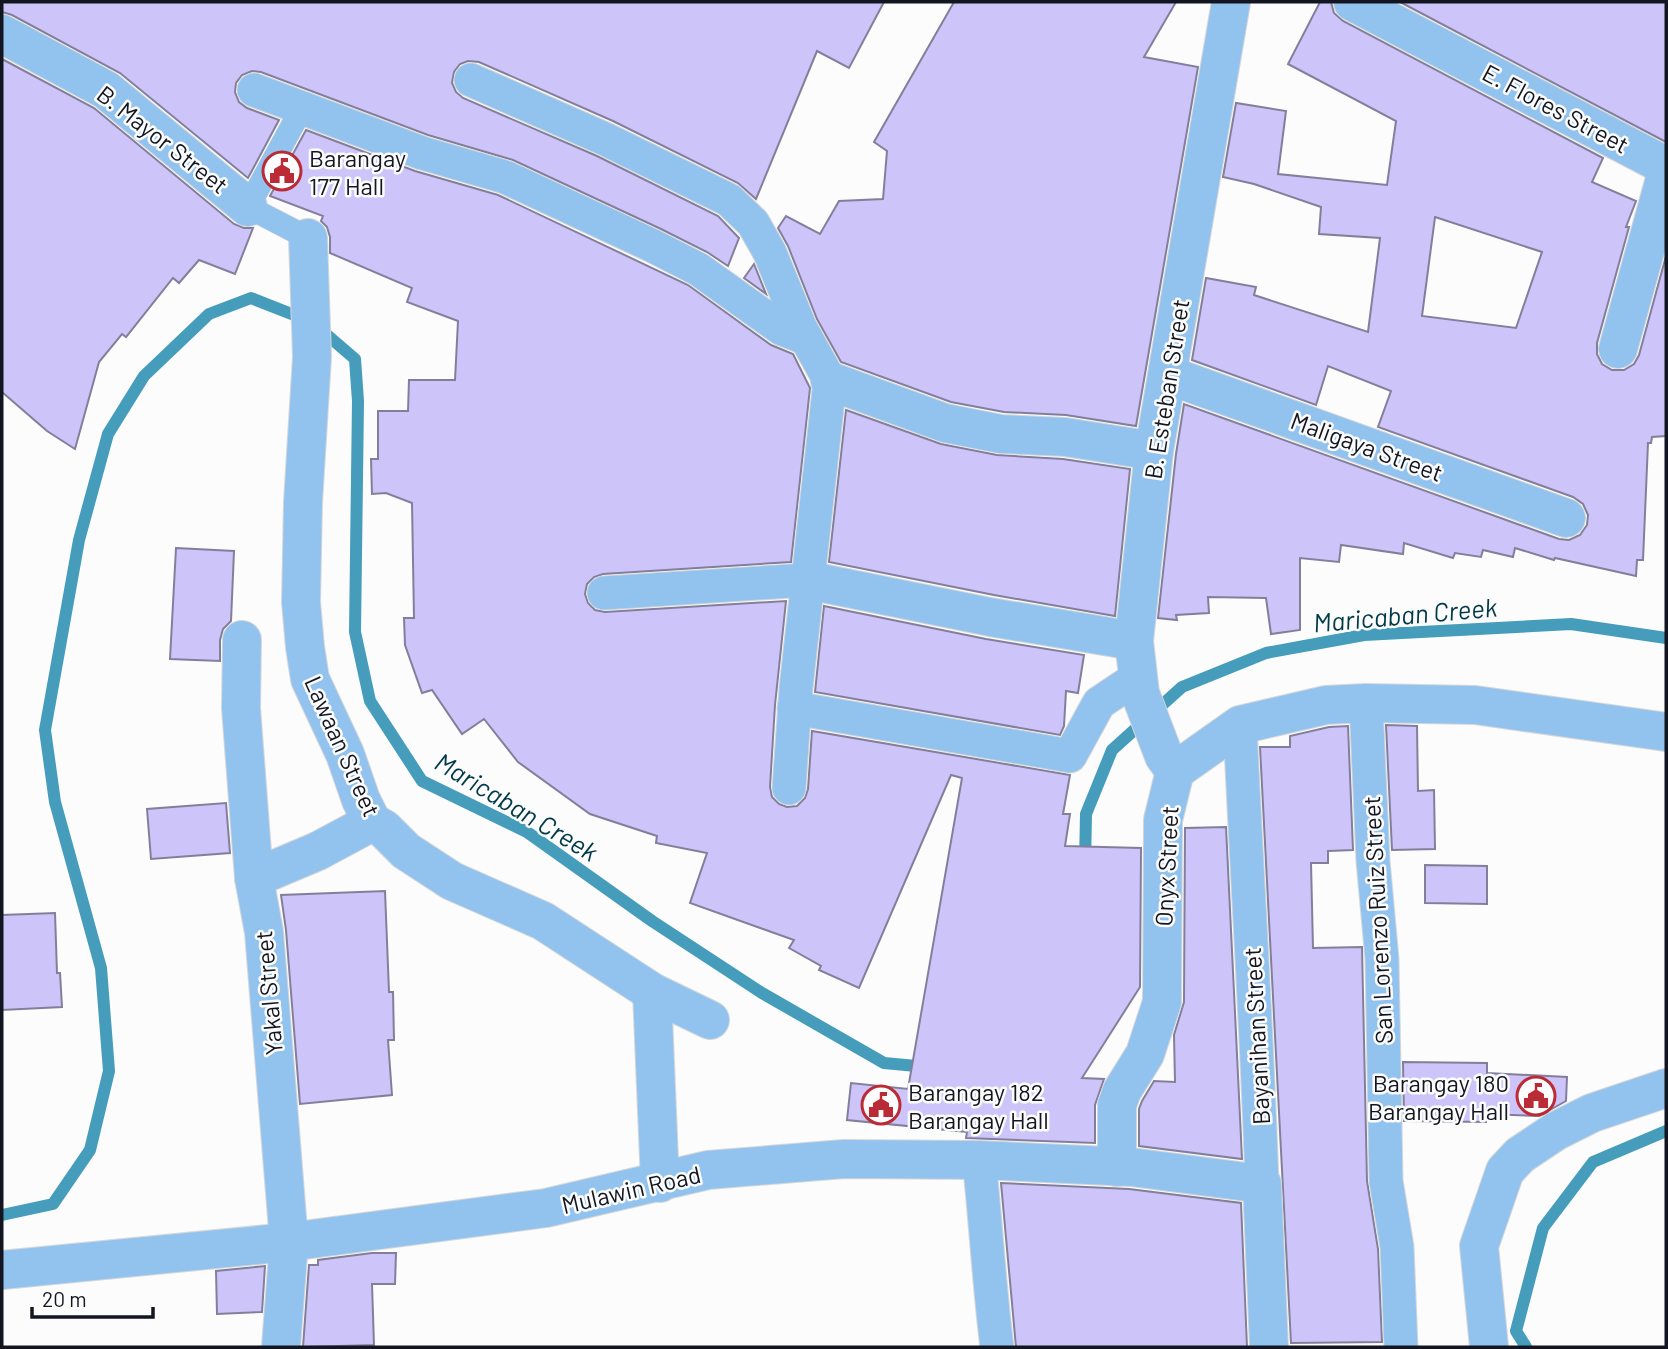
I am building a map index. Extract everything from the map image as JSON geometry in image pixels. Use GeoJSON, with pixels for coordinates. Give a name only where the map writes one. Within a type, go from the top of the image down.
{"type":"FeatureCollection","features":[{"type":"Feature","properties":{"kind":"street","name":"B. Esteban Street"},"geometry":{"type":"LineString","coordinates":[[1169,764],[1138,671],[1154,452],[1231,2]]}},
{"type":"Feature","properties":{"kind":"street","name":"E. Flores Street"},"geometry":{"type":"LineString","coordinates":[[1353,2],[1661,163],[1666,175],[1618,349]]}},
{"type":"Feature","properties":{"kind":"street","name":"B. Mayor Street"},"geometry":{"type":"LineString","coordinates":[[2,34],[106,90],[248,207]]}},
{"type":"Feature","properties":{"kind":"street"},"geometry":{"type":"LineString","coordinates":[[471,80],[606,139],[729,200],[753,223],[770,253],[805,338],[830,381],[794,708],[789,788]]}},
{"type":"Feature","properties":{"kind":"street"},"geometry":{"type":"LineString","coordinates":[[254,90],[422,153],[505,177],[698,269],[782,329],[805,338]]}},
{"type":"Feature","properties":{"kind":"street","name":"Lawaan Street"},"geometry":{"type":"LineString","coordinates":[[308,238],[312,356],[303,502],[301,602],[305,647],[310,679],[345,754],[361,800],[372,822],[384,829],[405,851],[452,881],[543,921],[652,992],[710,1020]]}},
{"type":"Feature","properties":{"kind":"street","name":"Maligaya Street"},"geometry":{"type":"LineString","coordinates":[[1168,374],[1566,518]]}},
{"type":"Feature","properties":{"kind":"street"},"geometry":{"type":"LineString","coordinates":[[830,381],[945,423],[1001,434],[1065,437],[1154,452]]}},
{"type":"Feature","properties":{"kind":"street"},"geometry":{"type":"LineString","coordinates":[[604,593],[807,580],[990,617],[1138,671],[1099,704],[1070,756],[794,708]]}},
{"type":"Feature","properties":{"kind":"street","name":"Yakal Street"},"geometry":{"type":"LineString","coordinates":[[242,640],[241,708],[254,878],[264,932],[289,1242],[281,1347]]}},
{"type":"Feature","properties":{"kind":"street","name":"San Lorenzo Ruiz Street"},"geometry":{"type":"LineString","coordinates":[[1366,703],[1373,861],[1382,959],[1386,1181],[1397,1247],[1401,1347]]}},
{"type":"Feature","properties":{"kind":"street","name":"Onyx Street"},"geometry":{"type":"LineString","coordinates":[[1117,1167],[1117,1105],[1122,1091],[1145,1055],[1162,1002],[1163,820],[1169,764],[1240,725],[1326,705],[1475,705],[1666,732]]}},
{"type":"Feature","properties":{"kind":"street","name":"Bayanihan Street"},"geometry":{"type":"LineString","coordinates":[[1240,725],[1255,998],[1269,1347]]}},
{"type":"Feature","properties":{"kind":"street"},"geometry":{"type":"LineString","coordinates":[[254,878],[318,850],[372,822]]}},
{"type":"Feature","properties":{"kind":"street"},"geometry":{"type":"LineString","coordinates":[[652,992],[660,1183]]}},
{"type":"Feature","properties":{"kind":"street"},"geometry":{"type":"LineString","coordinates":[[1489,1347],[1479,1246],[1505,1171],[1520,1155],[1556,1131],[1592,1113],[1666,1088]]}},
{"type":"Feature","properties":{"kind":"street","name":"Mulawin Road"},"geometry":{"type":"LineString","coordinates":[[2,1270],[289,1242],[546,1208],[708,1170],[844,1159],[979,1160],[1117,1167],[1262,1184]]}},
{"type":"Feature","properties":{"kind":"street"},"geometry":{"type":"LineString","coordinates":[[979,1160],[989,1289],[997,1347]]}},
{"type":"Feature","properties":{"kind":"lane"},"geometry":{"type":"LineString","coordinates":[[302,108],[248,207],[308,238]]}},
{"type":"Feature","properties":{"kind":"building"},"geometry":{"type":"Polygon","coordinates":[[[2,2],[884,2],[849,68],[817,51],[756,199],[738,183],[613,121],[479,62],[468,61],[460,64],[454,72],[452,83],[463,98],[597,156],[718,216],[739,238],[728,266],[707,252],[661,229],[513,160],[428,135],[261,72],[252,71],[242,75],[236,83],[235,92],[239,102],[247,108],[279,120],[248,178],[120,73],[2,12],[2,2]]]}},
{"type":"Feature","properties":{"kind":"building"},"geometry":{"type":"Polygon","coordinates":[[[954,2],[1176,2],[1144,57],[1198,67],[1136,426],[1066,415],[1004,412],[951,402],[841,362],[817,319],[788,246],[778,228],[786,216],[820,234],[839,201],[883,199],[887,151],[874,142],[954,2]]]}},
{"type":"Feature","properties":{"kind":"building"},"geometry":{"type":"Polygon","coordinates":[[[1320,2],[1331,2],[1334,13],[1343,21],[1603,158],[1592,182],[1636,201],[1626,227],[1629,227],[1597,343],[1597,354],[1602,364],[1612,370],[1624,370],[1634,364],[1639,355],[1666,256],[1666,436],[1652,437],[1651,443],[1648,443],[1643,560],[1637,560],[1636,576],[1555,558],[1554,560],[1515,548],[1513,557],[1483,550],[1481,557],[1455,553],[1453,558],[1404,543],[1403,554],[1341,545],[1339,562],[1300,558],[1300,630],[1271,634],[1266,598],[1208,597],[1209,613],[1176,615],[1177,620],[1158,618],[1184,404],[1559,539],[1569,540],[1580,535],[1587,525],[1588,515],[1583,504],[1573,497],[1378,427],[1391,391],[1328,366],[1316,405],[1192,360],[1206,278],[1256,287],[1254,295],[1368,332],[1380,238],[1319,234],[1321,207],[1254,184],[1223,177],[1236,103],[1286,111],[1278,174],[1387,185],[1396,121],[1288,64],[1320,2]],[[1435,217],[1422,316],[1516,328],[1542,252],[1435,217]]]}},
{"type":"Feature","properties":{"kind":"building"},"geometry":{"type":"Polygon","coordinates":[[[1400,2],[1666,2],[1666,142],[1400,2]]]}},
{"type":"Feature","properties":{"kind":"building"},"geometry":{"type":"Polygon","coordinates":[[[2,59],[94,108],[234,224],[253,228],[235,274],[199,260],[179,283],[173,278],[126,337],[122,334],[99,362],[75,449],[47,431],[2,392],[2,59]]]}},
{"type":"Feature","properties":{"kind":"building"},"geometry":{"type":"Polygon","coordinates":[[[306,130],[415,171],[498,195],[688,285],[771,345],[793,354],[810,388],[791,562],[603,574],[594,577],[587,584],[585,594],[588,603],[595,610],[605,612],[786,601],[770,787],[772,797],[779,804],[797,806],[805,798],[812,731],[1070,775],[1063,814],[1070,814],[1065,846],[1141,848],[1140,987],[1082,1078],[1104,1079],[1095,1105],[1095,1143],[966,1138],[967,1132],[847,1120],[851,1083],[908,1089],[962,778],[951,775],[859,988],[819,970],[821,966],[789,948],[794,940],[690,903],[707,853],[656,843],[657,836],[590,814],[518,762],[484,719],[462,734],[432,690],[422,693],[405,645],[404,618],[414,618],[412,503],[386,493],[372,494],[371,459],[378,459],[378,411],[408,411],[409,380],[455,380],[458,321],[407,302],[412,288],[330,253],[330,237],[327,227],[321,221],[323,216],[270,196],[306,130]]]}},
{"type":"Feature","properties":{"kind":"building"},"geometry":{"type":"Polygon","coordinates":[[[754,264],[766,294],[744,278],[754,264]]]}},
{"type":"Feature","properties":{"kind":"building"},"geometry":{"type":"Polygon","coordinates":[[[846,410],[941,444],[997,455],[1063,459],[1130,469],[1115,616],[829,562],[846,410]]]}},
{"type":"Feature","properties":{"kind":"building"},"geometry":{"type":"Polygon","coordinates":[[[176,548],[234,551],[231,621],[223,629],[220,661],[170,659],[176,548]]]}},
{"type":"Feature","properties":{"kind":"building"},"geometry":{"type":"Polygon","coordinates":[[[824,606],[986,639],[1084,655],[1078,693],[1066,691],[1064,726],[1060,735],[815,692],[824,606]]]}},
{"type":"Feature","properties":{"kind":"building"},"geometry":{"type":"Polygon","coordinates":[[[1386,725],[1417,726],[1418,791],[1434,790],[1435,849],[1392,850],[1386,725]]]}},
{"type":"Feature","properties":{"kind":"building"},"geometry":{"type":"Polygon","coordinates":[[[1348,726],[1353,850],[1328,851],[1328,863],[1311,863],[1313,948],[1362,947],[1367,1181],[1378,1249],[1382,1342],[1291,1343],[1260,747],[1290,747],[1290,736],[1329,727],[1348,726]]]}},
{"type":"Feature","properties":{"kind":"building"},"geometry":{"type":"Polygon","coordinates":[[[226,803],[230,853],[151,859],[147,809],[226,803]]]}},
{"type":"Feature","properties":{"kind":"building"},"geometry":{"type":"Polygon","coordinates":[[[1226,827],[1242,1159],[1139,1146],[1139,1109],[1142,1101],[1154,1081],[1175,1082],[1174,1035],[1184,1002],[1185,828],[1226,827]]]}},
{"type":"Feature","properties":{"kind":"building"},"geometry":{"type":"Polygon","coordinates":[[[1425,865],[1487,866],[1487,904],[1425,903],[1425,865]]]}},
{"type":"Feature","properties":{"kind":"building"},"geometry":{"type":"Polygon","coordinates":[[[385,891],[389,992],[393,992],[394,1040],[388,1040],[392,1095],[300,1104],[281,895],[385,891]]]}},
{"type":"Feature","properties":{"kind":"building"},"geometry":{"type":"Polygon","coordinates":[[[55,913],[57,973],[60,973],[62,1007],[2,1010],[2,915],[55,913]]]}},
{"type":"Feature","properties":{"kind":"building"},"geometry":{"type":"Polygon","coordinates":[[[1403,1062],[1487,1063],[1487,1073],[1567,1077],[1566,1101],[1539,1116],[1486,1114],[1486,1122],[1404,1121],[1403,1062]]]}},
{"type":"Feature","properties":{"kind":"building"},"geometry":{"type":"Polygon","coordinates":[[[1001,1183],[1129,1189],[1241,1203],[1247,1347],[1016,1347],[1001,1183]]]}},
{"type":"Feature","properties":{"kind":"building"},"geometry":{"type":"Polygon","coordinates":[[[372,1253],[396,1253],[395,1284],[372,1284],[374,1345],[303,1347],[309,1265],[318,1265],[318,1260],[372,1253]]]}},
{"type":"Feature","properties":{"kind":"building"},"geometry":{"type":"Polygon","coordinates":[[[265,1266],[262,1312],[217,1314],[216,1271],[265,1266]]]}},
{"type":"Feature","properties":{"kind":"waterway","name":"Maricaban Creek"},"geometry":{"type":"LineString","coordinates":[[2,1215],[53,1204],[90,1150],[109,1071],[101,968],[55,802],[45,730],[79,540],[108,434],[144,376],[209,314],[251,298],[312,322],[355,359],[358,401],[355,632],[370,701],[422,781],[527,832],[652,921],[762,993],[884,1063],[927,1067]]}},
{"type":"Feature","properties":{"kind":"waterway","name":"Maricaban Creek"},"geometry":{"type":"LineString","coordinates":[[1085,864],[1086,814],[1112,750],[1182,687],[1266,653],[1364,635],[1571,624],[1666,638]]}},
{"type":"Feature","properties":{"kind":"waterway","name":"Maricaban Creek"},"geometry":{"type":"LineString","coordinates":[[1526,1347],[1516,1331],[1543,1228],[1593,1162],[1666,1131]]}},
{"type":"Feature","properties":{"kind":"place","name":"Barangay 177 Hall"},"geometry":{"type":"Point","coordinates":[282,171]}},
{"type":"Feature","properties":{"kind":"place","name":"Barangay 180 Barangay Hall"},"geometry":{"type":"Point","coordinates":[1536,1096]}},
{"type":"Feature","properties":{"kind":"place","name":"Barangay 182 Barangay Hall"},"geometry":{"type":"Point","coordinates":[881,1105]}}]}
